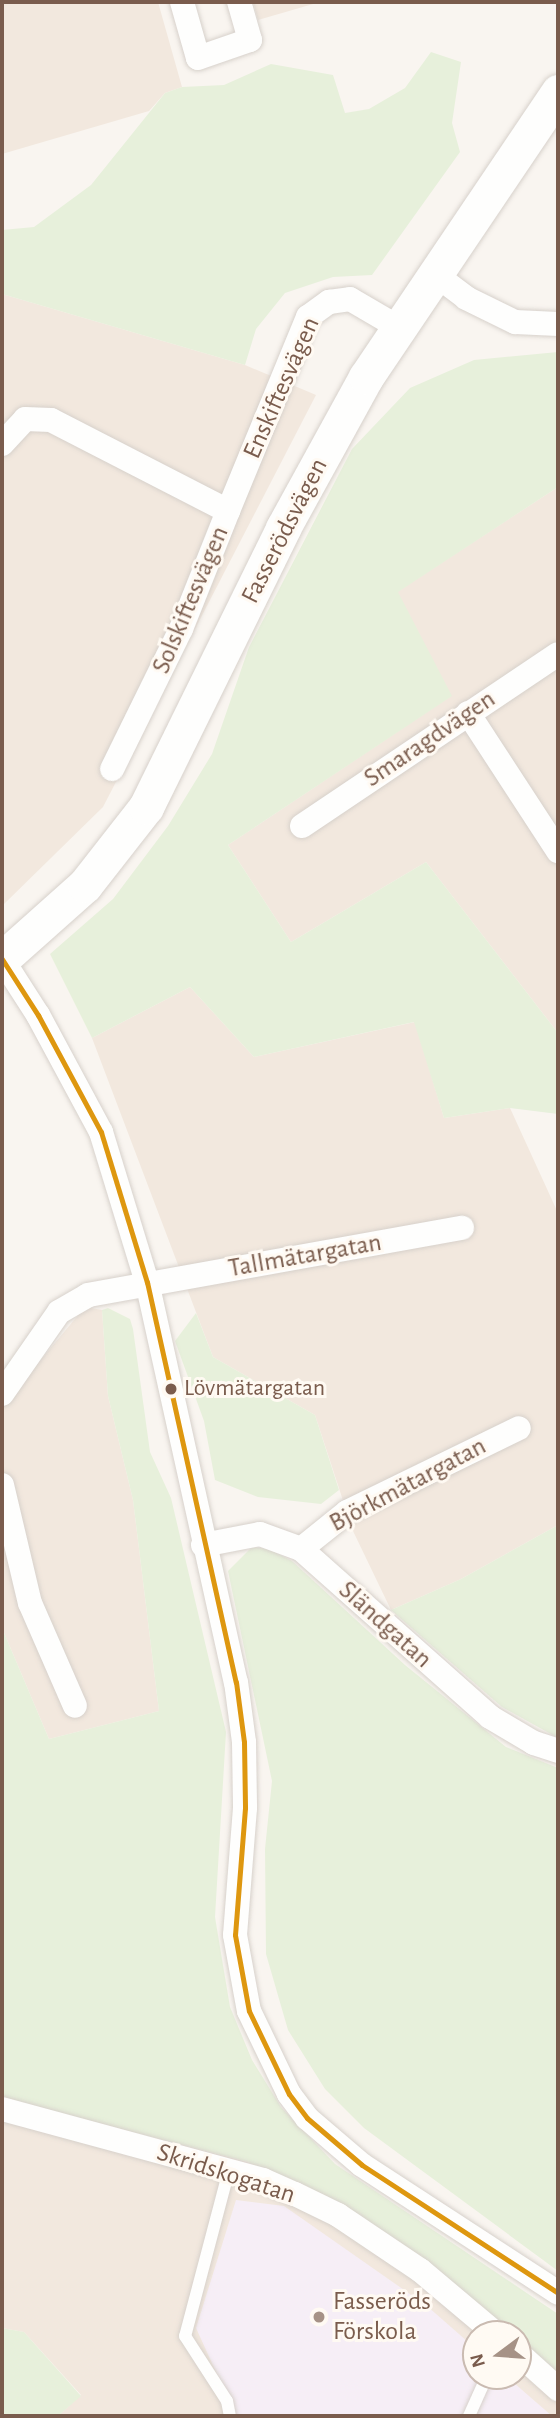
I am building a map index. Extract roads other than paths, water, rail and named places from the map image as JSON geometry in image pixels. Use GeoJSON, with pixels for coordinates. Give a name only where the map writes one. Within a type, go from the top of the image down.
{"type":"FeatureCollection","features":[{"type":"Feature","properties":{"kind":"street"},"geometry":{"type":"LineString","coordinates":[[182,2],[198,58],[250,40],[239,2]]}},
{"type":"Feature","properties":{"kind":"street","name":"Fasserödsvägen"},"geometry":{"type":"LineString","coordinates":[[2,959],[85,885],[146,807],[284,528],[398,327],[436,275],[558,92]]}},
{"type":"Feature","properties":{"kind":"street"},"geometry":{"type":"LineString","coordinates":[[436,275],[466,298],[515,322],[558,324]]}},
{"type":"Feature","properties":{"kind":"street","name":"Enskiftesvägen"},"geometry":{"type":"LineString","coordinates":[[229,511],[315,309],[350,299],[398,327]]}},
{"type":"Feature","properties":{"kind":"street","name":"Solskiftesvägen"},"geometry":{"type":"LineString","coordinates":[[2,444],[24,419],[51,420],[229,511],[181,629],[112,769]]}},
{"type":"Feature","properties":{"kind":"street","name":"Smaragdvägen"},"geometry":{"type":"LineString","coordinates":[[302,826],[558,653]]}},
{"type":"Feature","properties":{"kind":"street"},"geometry":{"type":"LineString","coordinates":[[468,713],[558,851]]}},
{"type":"Feature","properties":{"kind":"street"},"geometry":{"type":"LineString","coordinates":[[2,959],[38,1015],[101,1132],[147,1282],[203,1545],[236,1682],[244,1742],[245,1808],[235,1935],[249,2011],[289,2094],[316,2126],[362,2165],[558,2293]]}},
{"type":"Feature","properties":{"kind":"street","name":"Tallmätargatan"},"geometry":{"type":"LineString","coordinates":[[147,1282],[462,1228]]}},
{"type":"Feature","properties":{"kind":"street"},"geometry":{"type":"LineString","coordinates":[[2,1394],[70,1303],[147,1282]]}},
{"type":"Feature","properties":{"kind":"street","name":"Björkmätargatan"},"geometry":{"type":"LineString","coordinates":[[301,1549],[347,1512],[519,1428]]}},
{"type":"Feature","properties":{"kind":"street"},"geometry":{"type":"LineString","coordinates":[[2,1485],[30,1603],[75,1706]]}},
{"type":"Feature","properties":{"kind":"street","name":"Sländgatan"},"geometry":{"type":"LineString","coordinates":[[203,1545],[260,1534],[301,1549],[490,1717],[534,1743],[558,1751]]}},
{"type":"Feature","properties":{"kind":"street","name":"Skridskogatan"},"geometry":{"type":"LineString","coordinates":[[2,2109],[262,2180],[338,2215],[420,2270],[479,2320]]}},
{"type":"Feature","properties":{"kind":"street"},"geometry":{"type":"LineString","coordinates":[[532,2366],[558,2389]]}},
{"type":"Feature","properties":{"kind":"lane"},"geometry":{"type":"LineString","coordinates":[[229,2170],[185,2336],[227,2400],[230,2416]]}},
{"type":"Feature","properties":{"kind":"lane"},"geometry":{"type":"LineString","coordinates":[[469,2416],[481,2390]]}},
{"type":"Feature","properties":{"kind":"place","name":"Lövmätargatan"},"geometry":{"type":"Point","coordinates":[171,1389]}},
{"type":"Feature","properties":{"kind":"place","name":"Fasseröds Förskola"},"geometry":{"type":"Point","coordinates":[319,2317]}}]}
